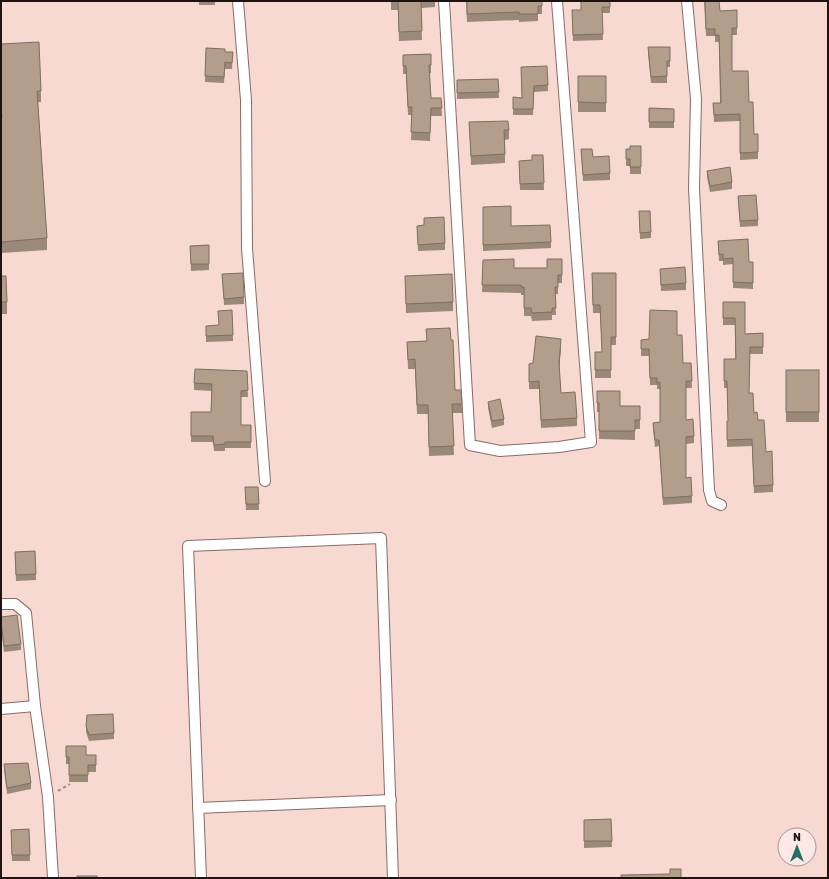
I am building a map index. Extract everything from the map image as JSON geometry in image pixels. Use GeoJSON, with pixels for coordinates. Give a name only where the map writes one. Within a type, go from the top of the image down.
{"type":"FeatureCollection","features":[{"type":"Feature","properties":{"kind":"street"},"geometry":{"type":"LineString","coordinates":[[238,1],[246,100],[247,248],[265,482]]}},
{"type":"Feature","properties":{"kind":"street"},"geometry":{"type":"LineString","coordinates":[[444,1],[470,445],[500,451],[559,447],[591,442],[557,1]]}},
{"type":"Feature","properties":{"kind":"street"},"geometry":{"type":"LineString","coordinates":[[687,1],[696,99],[694,188],[709,490],[712,501],[721,505]]}},
{"type":"Feature","properties":{"kind":"street"},"geometry":{"type":"LineString","coordinates":[[201,878],[188,546],[381,538],[393,878]]}},
{"type":"Feature","properties":{"kind":"street"},"geometry":{"type":"LineString","coordinates":[[1,604],[15,604],[26,613],[35,706],[48,796],[52,878]]}},
{"type":"Feature","properties":{"kind":"street"},"geometry":{"type":"LineString","coordinates":[[1,709],[35,706]]}},
{"type":"Feature","properties":{"kind":"street"},"geometry":{"type":"LineString","coordinates":[[198,808],[391,800]]}},
{"type":"Feature","properties":{"kind":"building"},"geometry":{"type":"Polygon","coordinates":[[[398,1],[421,1],[422,31],[399,32],[398,1]]]}},
{"type":"Feature","properties":{"kind":"building"},"geometry":{"type":"Polygon","coordinates":[[[467,1],[542,1],[542,6],[538,6],[538,14],[519,14],[519,12],[467,14],[467,1]]]}},
{"type":"Feature","properties":{"kind":"building"},"geometry":{"type":"Polygon","coordinates":[[[581,1],[610,1],[610,7],[602,7],[603,34],[573,35],[572,10],[581,10],[581,1]]]}},
{"type":"Feature","properties":{"kind":"building"},"geometry":{"type":"Polygon","coordinates":[[[705,1],[719,1],[720,11],[737,10],[737,28],[732,28],[732,71],[748,71],[749,102],[753,102],[754,134],[758,134],[758,152],[740,153],[740,114],[714,115],[713,103],[721,103],[719,35],[715,35],[715,29],[706,29],[705,1]]]}},
{"type":"Feature","properties":{"kind":"building"},"geometry":{"type":"Polygon","coordinates":[[[39,42],[41,91],[37,91],[47,238],[1,242],[1,44],[39,42]]]}},
{"type":"Feature","properties":{"kind":"building"},"geometry":{"type":"Polygon","coordinates":[[[648,47],[670,47],[670,61],[667,61],[667,76],[651,77],[648,47]]]}},
{"type":"Feature","properties":{"kind":"building"},"geometry":{"type":"Polygon","coordinates":[[[206,48],[225,49],[225,52],[233,52],[232,63],[225,62],[224,77],[205,76],[206,48]]]}},
{"type":"Feature","properties":{"kind":"building"},"geometry":{"type":"Polygon","coordinates":[[[431,54],[431,65],[429,65],[431,98],[441,98],[442,108],[431,108],[430,133],[411,132],[412,107],[408,107],[406,66],[403,66],[403,55],[431,54]]]}},
{"type":"Feature","properties":{"kind":"building"},"geometry":{"type":"Polygon","coordinates":[[[547,66],[548,85],[534,86],[533,109],[513,109],[513,97],[522,98],[521,67],[547,66]]]}},
{"type":"Feature","properties":{"kind":"building"},"geometry":{"type":"Polygon","coordinates":[[[578,76],[606,76],[606,103],[578,102],[578,76]]]}},
{"type":"Feature","properties":{"kind":"building"},"geometry":{"type":"Polygon","coordinates":[[[498,79],[499,92],[457,93],[457,80],[498,79]]]}},
{"type":"Feature","properties":{"kind":"building"},"geometry":{"type":"Polygon","coordinates":[[[649,108],[674,109],[674,122],[649,122],[649,108]]]}},
{"type":"Feature","properties":{"kind":"building"},"geometry":{"type":"Polygon","coordinates":[[[508,121],[509,130],[504,130],[505,154],[471,156],[469,122],[508,121]]]}},
{"type":"Feature","properties":{"kind":"building"},"geometry":{"type":"Polygon","coordinates":[[[630,146],[641,146],[641,167],[630,167],[630,159],[626,159],[626,149],[630,149],[630,146]]]}},
{"type":"Feature","properties":{"kind":"building"},"geometry":{"type":"Polygon","coordinates":[[[581,149],[592,149],[593,157],[609,156],[610,173],[583,175],[581,149]]]}},
{"type":"Feature","properties":{"kind":"building"},"geometry":{"type":"Polygon","coordinates":[[[532,155],[543,155],[544,183],[520,184],[519,161],[532,160],[532,155]]]}},
{"type":"Feature","properties":{"kind":"building"},"geometry":{"type":"Polygon","coordinates":[[[730,167],[732,182],[710,186],[707,171],[730,167]]]}},
{"type":"Feature","properties":{"kind":"building"},"geometry":{"type":"Polygon","coordinates":[[[756,195],[758,220],[740,221],[738,196],[756,195]]]}},
{"type":"Feature","properties":{"kind":"building"},"geometry":{"type":"Polygon","coordinates":[[[511,206],[511,226],[550,225],[551,242],[483,245],[483,207],[511,206]]]}},
{"type":"Feature","properties":{"kind":"building"},"geometry":{"type":"Polygon","coordinates":[[[639,211],[650,211],[651,232],[640,233],[639,211]]]}},
{"type":"Feature","properties":{"kind":"building"},"geometry":{"type":"Polygon","coordinates":[[[444,217],[445,243],[418,245],[417,226],[424,225],[424,218],[444,217]]]}},
{"type":"Feature","properties":{"kind":"building"},"geometry":{"type":"Polygon","coordinates":[[[748,239],[749,262],[753,262],[753,283],[733,282],[733,258],[723,259],[723,254],[719,255],[718,241],[748,239]]]}},
{"type":"Feature","properties":{"kind":"building"},"geometry":{"type":"Polygon","coordinates":[[[209,245],[209,264],[191,264],[190,246],[209,245]]]}},
{"type":"Feature","properties":{"kind":"building"},"geometry":{"type":"Polygon","coordinates":[[[514,259],[514,268],[547,268],[547,259],[562,259],[562,275],[558,275],[558,287],[555,287],[556,308],[552,308],[552,312],[532,313],[531,308],[524,308],[524,287],[521,287],[521,285],[482,285],[483,260],[514,259]]]}},
{"type":"Feature","properties":{"kind":"building"},"geometry":{"type":"Polygon","coordinates":[[[685,267],[686,283],[661,285],[660,269],[685,267]]]}},
{"type":"Feature","properties":{"kind":"building"},"geometry":{"type":"Polygon","coordinates":[[[243,273],[244,297],[224,299],[222,274],[243,273]]]}},
{"type":"Feature","properties":{"kind":"building"},"geometry":{"type":"Polygon","coordinates":[[[592,273],[616,273],[616,337],[611,337],[611,370],[595,370],[595,352],[602,352],[600,305],[593,305],[592,273]]]}},
{"type":"Feature","properties":{"kind":"building"},"geometry":{"type":"Polygon","coordinates":[[[452,274],[453,302],[406,304],[405,276],[452,274]]]}},
{"type":"Feature","properties":{"kind":"building"},"geometry":{"type":"Polygon","coordinates":[[[1,276],[6,276],[7,302],[1,302],[1,276]]]}},
{"type":"Feature","properties":{"kind":"building"},"geometry":{"type":"Polygon","coordinates":[[[723,302],[745,302],[745,334],[763,333],[763,347],[750,347],[749,393],[753,393],[754,413],[757,412],[758,420],[764,420],[766,452],[772,451],[773,485],[754,486],[752,439],[727,440],[727,381],[724,381],[724,359],[736,359],[735,318],[723,318],[723,302]]]}},
{"type":"Feature","properties":{"kind":"building"},"geometry":{"type":"Polygon","coordinates":[[[232,310],[233,335],[206,336],[206,326],[219,325],[218,311],[232,310]]]}},
{"type":"Feature","properties":{"kind":"building"},"geometry":{"type":"Polygon","coordinates":[[[650,310],[677,311],[677,335],[682,335],[683,363],[691,363],[692,381],[686,381],[686,420],[693,419],[694,436],[686,437],[686,478],[691,477],[692,496],[663,498],[659,440],[655,440],[653,423],[660,422],[660,382],[657,383],[657,378],[650,378],[649,349],[641,349],[641,340],[649,339],[650,310]]]}},
{"type":"Feature","properties":{"kind":"building"},"geometry":{"type":"Polygon","coordinates":[[[450,328],[451,340],[453,340],[455,390],[461,390],[462,404],[452,404],[454,446],[429,447],[428,405],[417,405],[415,359],[408,360],[407,342],[427,341],[426,329],[450,328]]]}},
{"type":"Feature","properties":{"kind":"building"},"geometry":{"type":"Polygon","coordinates":[[[536,336],[561,339],[559,363],[561,393],[575,392],[577,418],[541,420],[539,381],[529,382],[529,364],[533,363],[536,336]]]}},
{"type":"Feature","properties":{"kind":"building"},"geometry":{"type":"Polygon","coordinates":[[[195,369],[247,371],[248,390],[241,391],[241,425],[251,425],[251,442],[225,442],[225,444],[214,445],[213,436],[191,436],[191,412],[211,412],[212,384],[194,383],[195,369]]]}},
{"type":"Feature","properties":{"kind":"building"},"geometry":{"type":"Polygon","coordinates":[[[786,370],[819,370],[819,412],[786,412],[786,370]]]}},
{"type":"Feature","properties":{"kind":"building"},"geometry":{"type":"Polygon","coordinates":[[[597,391],[620,391],[620,406],[640,406],[640,420],[635,420],[635,431],[599,431],[599,403],[597,403],[597,391]]]}},
{"type":"Feature","properties":{"kind":"building"},"geometry":{"type":"Polygon","coordinates":[[[500,399],[504,419],[492,421],[488,402],[500,399]]]}},
{"type":"Feature","properties":{"kind":"building"},"geometry":{"type":"Polygon","coordinates":[[[245,487],[258,487],[259,504],[246,504],[245,487]]]}},
{"type":"Feature","properties":{"kind":"building"},"geometry":{"type":"Polygon","coordinates":[[[35,551],[36,574],[16,575],[15,552],[35,551]]]}},
{"type":"Feature","properties":{"kind":"building"},"geometry":{"type":"Polygon","coordinates":[[[17,615],[21,644],[4,646],[1,617],[17,615]]]}},
{"type":"Feature","properties":{"kind":"building"},"geometry":{"type":"Polygon","coordinates":[[[113,714],[114,733],[89,735],[86,726],[87,715],[113,714]]]}},
{"type":"Feature","properties":{"kind":"building"},"geometry":{"type":"Polygon","coordinates":[[[66,746],[86,746],[86,755],[96,755],[96,765],[88,765],[88,775],[69,775],[69,757],[66,757],[66,746]]]}},
{"type":"Feature","properties":{"kind":"building"},"geometry":{"type":"Polygon","coordinates":[[[28,763],[31,783],[7,788],[4,764],[28,763]]]}},
{"type":"Feature","properties":{"kind":"building"},"geometry":{"type":"Polygon","coordinates":[[[611,819],[612,841],[584,841],[584,820],[611,819]]]}},
{"type":"Feature","properties":{"kind":"building"},"geometry":{"type":"Polygon","coordinates":[[[29,829],[30,855],[12,855],[11,830],[29,829]]]}},
{"type":"Feature","properties":{"kind":"building"},"geometry":{"type":"Polygon","coordinates":[[[670,869],[681,869],[681,878],[621,878],[621,875],[670,874],[670,869]]]}},
{"type":"Feature","properties":{"kind":"building"},"geometry":{"type":"Polygon","coordinates":[[[77,876],[97,876],[97,878],[77,878],[77,876]]]}}]}
